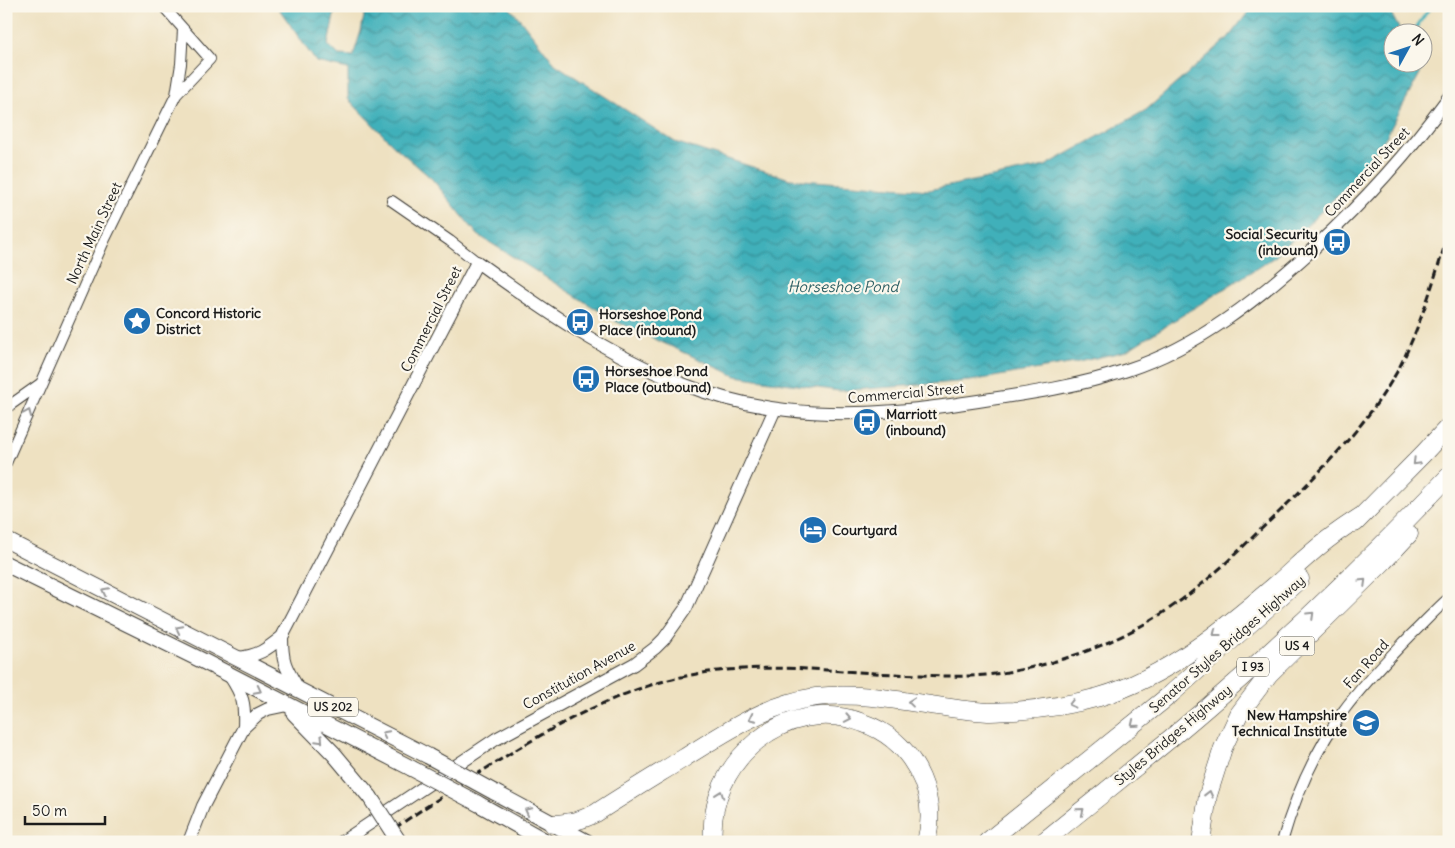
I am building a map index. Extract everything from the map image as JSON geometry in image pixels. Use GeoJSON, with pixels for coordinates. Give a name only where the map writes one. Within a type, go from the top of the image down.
{"type":"FeatureCollection","features":[{"type":"Feature","properties":{"kind":"highway","name":"Senator Styles Bridges Highway"},"geometry":{"type":"LineString","coordinates":[[987,842],[1171,694],[1232,641],[1310,570],[1449,426]]}},
{"type":"Feature","properties":{"kind":"highway","name":"Styles Bridges Highway"},"geometry":{"type":"LineString","coordinates":[[1043,842],[1210,705],[1302,623],[1392,536],[1449,476]]}},
{"type":"Feature","properties":{"kind":"highway","name":"US 4"},"geometry":{"type":"LineString","coordinates":[[1200,842],[1208,795],[1223,748],[1239,714],[1269,674],[1384,561],[1431,511],[1449,483]]}},
{"type":"Feature","properties":{"kind":"highway"},"geometry":{"type":"LineString","coordinates":[[552,824],[582,820],[596,813],[723,733],[754,716],[797,701],[839,695],[866,696],[998,712],[1038,710],[1062,706],[1122,689],[1166,667],[1208,640],[1257,601],[1330,537],[1363,514]]}},
{"type":"Feature","properties":{"kind":"highway"},"geometry":{"type":"LineString","coordinates":[[713,842],[713,826],[718,799],[726,778],[744,753],[764,735],[784,725],[806,718],[830,716],[856,720],[881,731],[892,738],[912,761],[924,786],[929,805],[929,825],[926,842]]}},
{"type":"Feature","properties":{"kind":"main road","name":"US 202"},"geometry":{"type":"LineString","coordinates":[[6,540],[428,756],[586,842]]}},
{"type":"Feature","properties":{"kind":"main road","name":"US 202"},"geometry":{"type":"LineString","coordinates":[[6,564],[201,660],[411,768],[547,842]]}},
{"type":"Feature","properties":{"kind":"main road"},"geometry":{"type":"LineString","coordinates":[[286,705],[334,754],[370,797],[399,842]]}},
{"type":"Feature","properties":{"kind":"street"},"geometry":{"type":"LineString","coordinates":[[163,6],[183,29]]}},
{"type":"Feature","properties":{"kind":"street","name":"North Main Street"},"geometry":{"type":"LineString","coordinates":[[176,95],[210,59],[183,29]]}},
{"type":"Feature","properties":{"kind":"street","name":"North Main Street"},"geometry":{"type":"LineString","coordinates":[[6,463],[11,444],[104,241],[176,95],[181,64],[183,29]]}},
{"type":"Feature","properties":{"kind":"street","name":"Commercial Street"},"geometry":{"type":"LineString","coordinates":[[237,658],[251,657],[261,653],[282,637],[477,262],[534,303],[604,347],[642,367],[682,384],[730,399],[775,409],[848,414],[910,410],[1020,395],[1106,377],[1130,370],[1179,348],[1227,319],[1273,284],[1341,222],[1385,178],[1425,130],[1449,97]]}},
{"type":"Feature","properties":{"kind":"street"},"geometry":{"type":"LineString","coordinates":[[392,201],[477,262]]}},
{"type":"Feature","properties":{"kind":"street","name":"North Main Street"},"geometry":{"type":"LineString","coordinates":[[6,408],[40,383]]}},
{"type":"Feature","properties":{"kind":"street","name":"Constitution Avenue"},"geometry":{"type":"LineString","coordinates":[[342,842],[496,739],[621,671],[655,648],[672,629],[686,608],[775,409]]}},
{"type":"Feature","properties":{"kind":"street","name":"Fan Road"},"geometry":{"type":"LineString","coordinates":[[1282,842],[1299,794],[1325,742],[1344,711],[1389,658],[1449,598]]}},
{"type":"Feature","properties":{"kind":"street"},"geometry":{"type":"LineString","coordinates":[[282,637],[282,655],[286,668],[300,690]]}},
{"type":"Feature","properties":{"kind":"street"},"geometry":{"type":"LineString","coordinates":[[230,676],[243,699],[245,708],[244,727]]}},
{"type":"Feature","properties":{"kind":"street"},"geometry":{"type":"LineString","coordinates":[[189,842],[203,806],[244,727],[258,714],[268,709],[286,705]]}},
{"type":"Feature","properties":{"kind":"water","name":"Horseshoe Pond"},"geometry":{"type":"Polygon","coordinates":[[[277,6],[336,6],[328,45],[339,55],[353,56],[366,6],[508,6],[555,64],[675,142],[790,179],[929,190],[1045,166],[1146,110],[1228,38],[1253,6],[1387,6],[1396,22],[1382,22],[1382,72],[1421,72],[1386,137],[1357,176],[1276,256],[1126,351],[1074,363],[970,381],[839,391],[736,376],[617,322],[478,235],[432,179],[393,145],[348,99],[348,69],[316,62],[277,6]]]}},
{"type":"Feature","properties":{"kind":"waterway"},"geometry":{"type":"LineString","coordinates":[[1420,22],[1431,6]]}},
{"type":"Feature","properties":{"kind":"railway"},"geometry":{"type":"LineString","coordinates":[[375,842],[416,813],[558,726],[608,701],[660,682],[715,671],[773,668],[936,676],[986,675],[1039,666],[1065,658],[1090,650],[1139,627],[1184,598],[1221,568],[1311,480],[1358,428],[1386,390],[1414,336],[1449,232]]}},
{"type":"Feature","properties":{"kind":"place","name":"Social Security (inbound)"},"geometry":{"type":"Point","coordinates":[1337,242]}},
{"type":"Feature","properties":{"kind":"place","name":"Concord Historic District"},"geometry":{"type":"Point","coordinates":[137,321]}},
{"type":"Feature","properties":{"kind":"place","name":"Horseshoe Pond Place (inbound)"},"geometry":{"type":"Point","coordinates":[580,322]}},
{"type":"Feature","properties":{"kind":"place","name":"Horseshoe Pond Place (outbound)"},"geometry":{"type":"Point","coordinates":[586,379]}},
{"type":"Feature","properties":{"kind":"place","name":"Marriott (inbound)"},"geometry":{"type":"Point","coordinates":[867,422]}},
{"type":"Feature","properties":{"kind":"place","name":"Courtyard"},"geometry":{"type":"Point","coordinates":[813,530]}},
{"type":"Feature","properties":{"kind":"place","name":"New Hampshire Technical Institute"},"geometry":{"type":"Point","coordinates":[1366,723]}}]}
